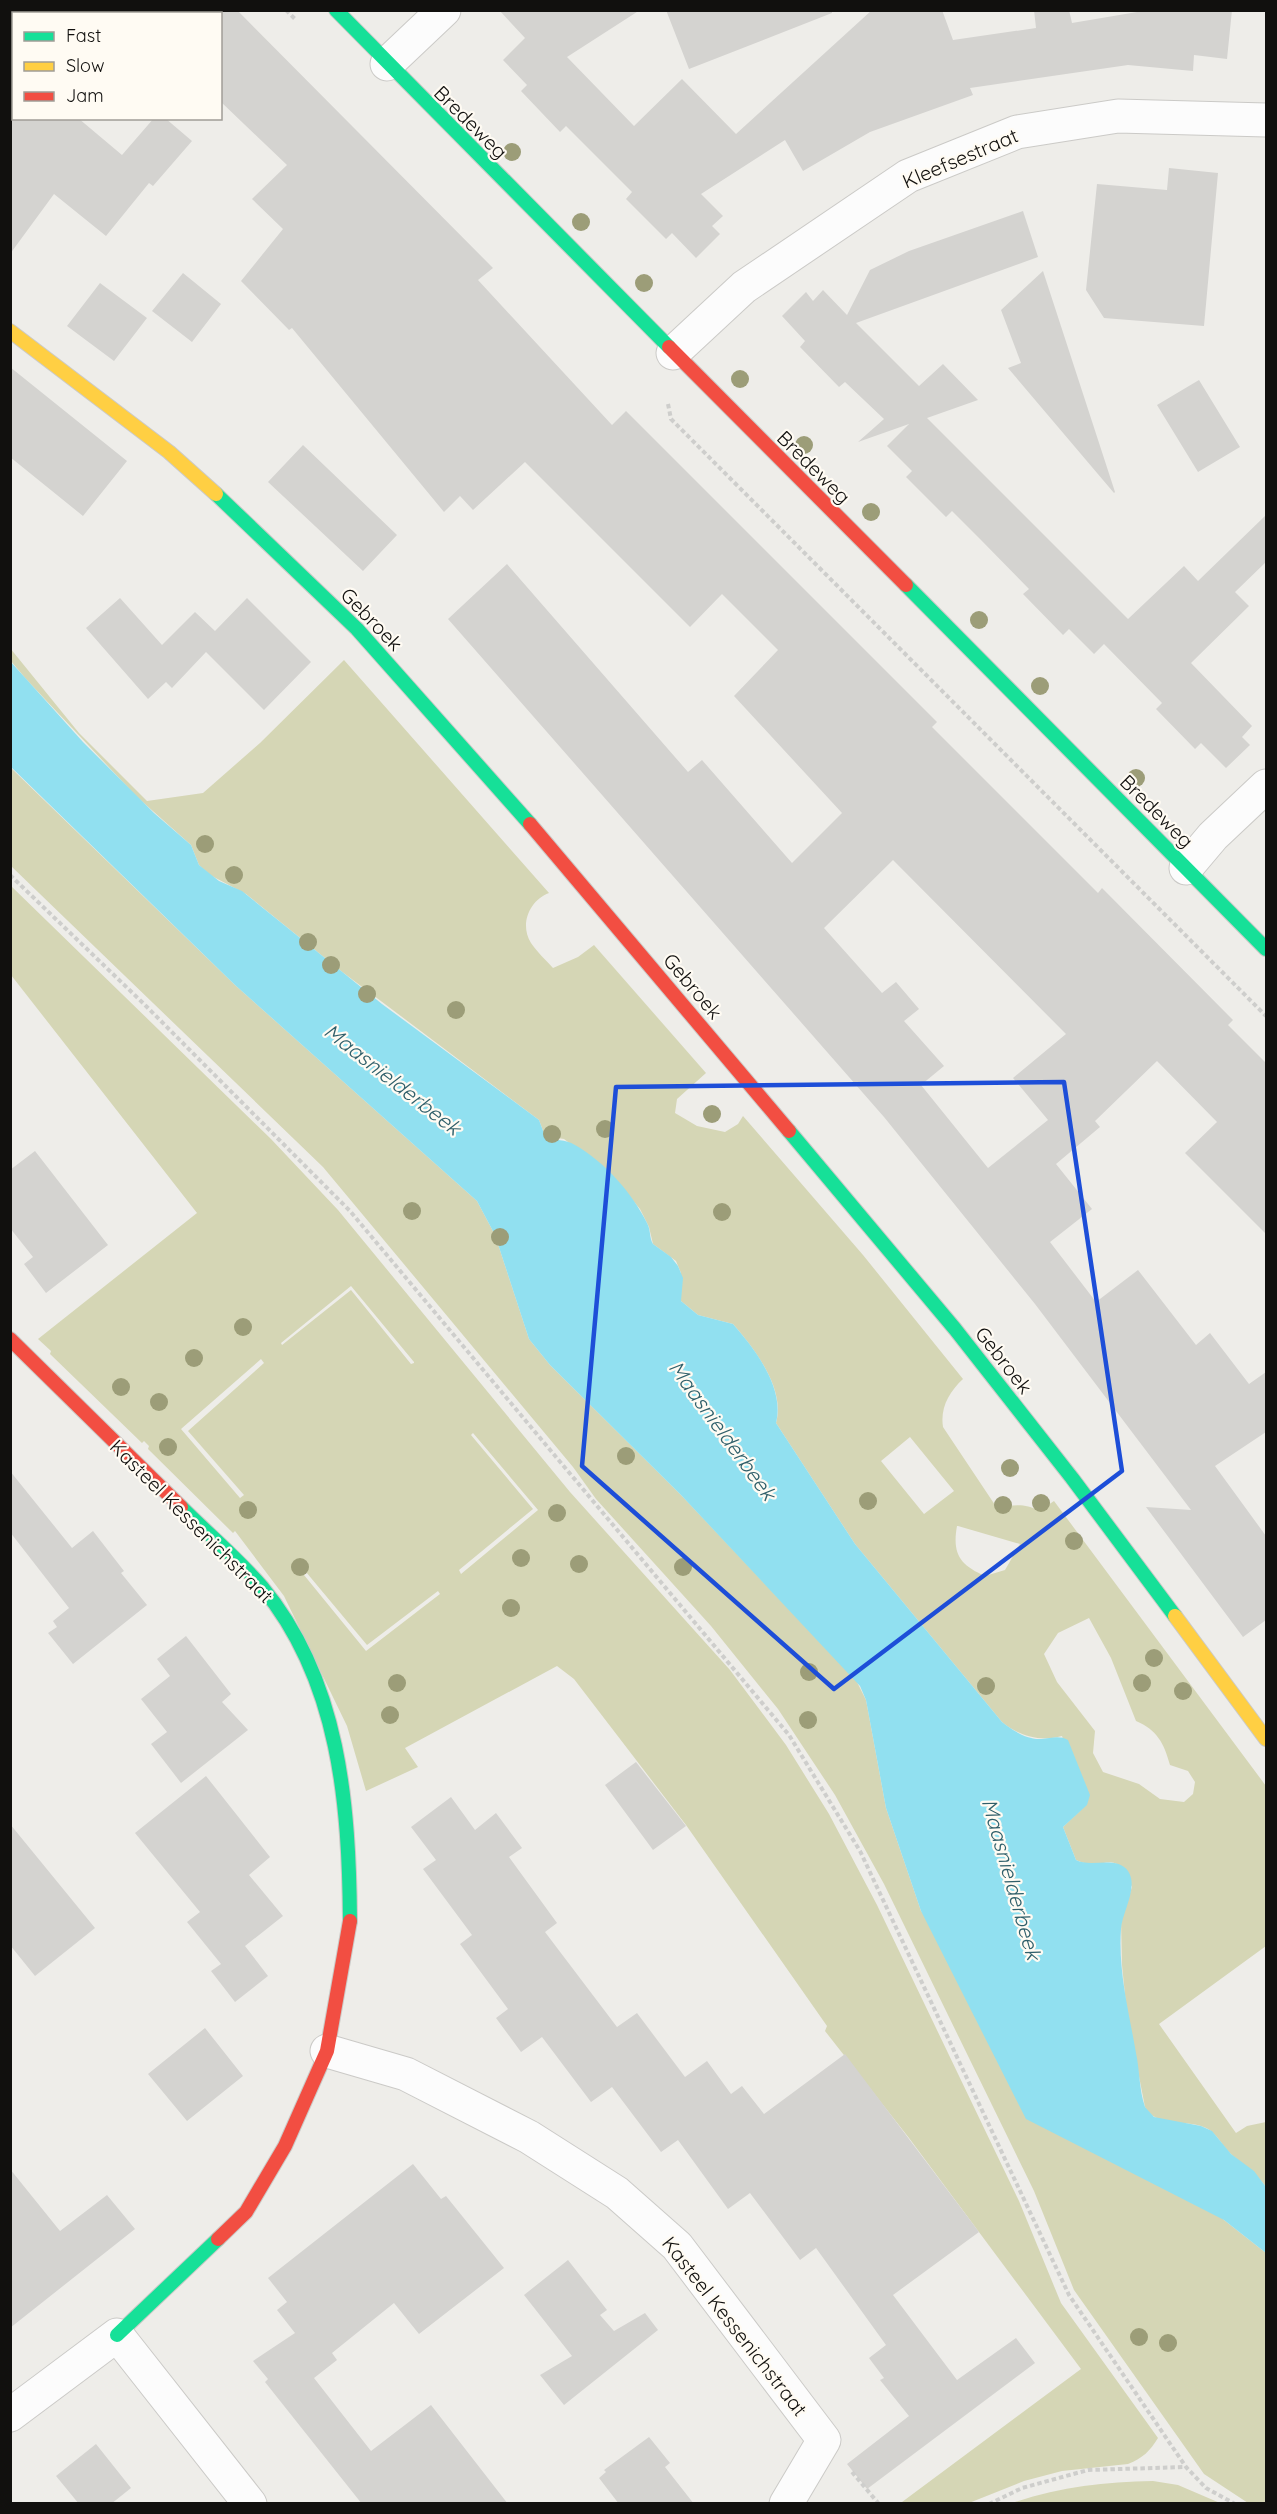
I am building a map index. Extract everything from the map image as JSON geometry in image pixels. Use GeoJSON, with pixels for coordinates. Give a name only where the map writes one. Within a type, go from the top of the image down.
{"type":"FeatureCollection","features":[{"type":"Feature","properties":{"kind":"street","name":"Bredeweg"},"geometry":{"type":"LineString","coordinates":[[336,10],[673,353],[1266,949]]}},
{"type":"Feature","properties":{"kind":"street"},"geometry":{"type":"LineString","coordinates":[[387,64],[444,10]]}},
{"type":"Feature","properties":{"kind":"street","name":"Kleefsestraat"},"geometry":{"type":"LineString","coordinates":[[673,353],[744,287],[908,176],[1017,132],[1118,116],[1266,120]]}},
{"type":"Feature","properties":{"kind":"street","name":"Gebroek"},"geometry":{"type":"LineString","coordinates":[[10,331],[169,452],[256,530],[357,629],[547,843],[955,1329],[1072,1478],[1266,1739]]}},
{"type":"Feature","properties":{"kind":"street"},"geometry":{"type":"LineString","coordinates":[[1186,867],[1213,836],[1266,786]]}},
{"type":"Feature","properties":{"kind":"street","name":"Kasteel Kessenichstraat"},"geometry":{"type":"LineString","coordinates":[[10,1339],[262,1587],[291,1628],[315,1675],[334,1737],[346,1808],[350,1909],[327,2051],[285,2146],[246,2212],[117,2335]]}},
{"type":"Feature","properties":{"kind":"street","name":"Kasteel Kessenichstraat"},"geometry":{"type":"LineString","coordinates":[[327,2051],[406,2074],[529,2137],[617,2193],[677,2246],[824,2440],[786,2504]]}},
{"type":"Feature","properties":{"kind":"street"},"geometry":{"type":"LineString","coordinates":[[10,2415],[117,2335],[250,2504]]}},
{"type":"Feature","properties":{"kind":"path"},"geometry":{"type":"LineString","coordinates":[[10,875],[144,1003],[350,1211],[789,1735],[860,1851],[1069,2295],[1186,2467],[1206,2488],[1235,2504]]}},
{"type":"Feature","properties":{"kind":"path"},"geometry":{"type":"LineString","coordinates":[[989,2504],[1022,2488],[1088,2470],[1186,2467]]}},
{"type":"Feature","properties":{"kind":"highlighted area"},"geometry":{"type":"Polygon","coordinates":[[[1064,1082],[1122,1471],[834,1689],[582,1466],[616,1087],[1064,1082]]]}},
{"type":"Feature","properties":{"kind":"green space"},"geometry":{"type":"Polygon","coordinates":[[[10,648],[79,733],[147,801],[203,793],[260,743],[344,660],[549,893],[536,901],[526,921],[528,936],[539,953],[553,968],[578,957],[594,945],[706,1073],[677,1099],[675,1113],[697,1126],[725,1132],[738,1124],[743,1116],[863,1255],[963,1379],[954,1389],[944,1407],[943,1427],[997,1508],[1019,1505],[1039,1511],[1054,1501],[1266,1786],[1266,1946],[1159,2024],[1236,2133],[1247,2126],[1266,2122],[1266,2187],[1232,2155],[1211,2131],[1194,2124],[1156,2118],[1145,2107],[1127,2015],[1122,1965],[1121,1920],[1132,1887],[1120,1866],[1114,1863],[1095,1864],[1076,1860],[1063,1827],[1086,1805],[1062,1736],[1038,1738],[1015,1731],[1002,1722],[855,1544],[776,1423],[778,1410],[776,1397],[772,1383],[758,1357],[733,1324],[698,1315],[681,1301],[681,1273],[676,1261],[653,1244],[649,1227],[640,1209],[612,1175],[564,1139],[545,1136],[539,1120],[341,971],[246,894],[210,875],[199,865],[191,845],[136,796],[11,661],[10,648]],[[910,1437],[881,1461],[924,1514],[954,1491],[910,1437]],[[958,1526],[957,1551],[964,1563],[985,1576],[1005,1570],[1020,1544],[958,1526]],[[1089,1618],[1058,1633],[1044,1654],[1057,1682],[1095,1731],[1093,1753],[1103,1772],[1139,1784],[1160,1799],[1184,1802],[1193,1794],[1195,1782],[1188,1771],[1170,1765],[1159,1738],[1136,1721],[1111,1658],[1089,1618]]]}},
{"type":"Feature","properties":{"kind":"green space"},"geometry":{"type":"Polygon","coordinates":[[[10,767],[235,985],[477,1201],[495,1235],[529,1339],[550,1365],[681,1495],[856,1680],[866,1700],[886,1808],[921,1911],[1224,2220],[1266,2253],[1266,2503],[1248,2503],[1204,2474],[1074,2290],[1034,2191],[884,1884],[835,1795],[778,1709],[711,1626],[596,1499],[573,1467],[323,1167],[11,866],[10,767]]]}},
{"type":"Feature","properties":{"kind":"green space"},"geometry":{"type":"Polygon","coordinates":[[[10,885],[271,1139],[338,1210],[570,1492],[730,1670],[786,1745],[829,1814],[877,1905],[1019,2201],[1061,2303],[1158,2438],[1142,2457],[1128,2464],[1062,2471],[1024,2481],[969,2503],[902,2502],[1081,2369],[909,2138],[825,2031],[827,2026],[686,1825],[574,1679],[557,1666],[405,1748],[418,1767],[366,1791],[347,1726],[284,1596],[235,1531],[233,1533],[148,1449],[149,1446],[144,1441],[142,1443],[50,1354],[51,1351],[38,1339],[197,1213],[11,975],[10,885]],[[351,1286],[281,1343],[282,1345],[351,1290],[411,1364],[414,1363],[351,1286]],[[261,1359],[181,1429],[240,1498],[244,1495],[188,1431],[264,1363],[261,1359]],[[473,1433],[471,1435],[533,1509],[459,1570],[461,1574],[538,1510],[473,1433]],[[306,1572],[304,1575],[366,1651],[440,1594],[438,1591],[367,1645],[306,1572]]]}},
{"type":"Feature","properties":{"kind":"green space"},"geometry":{"type":"Polygon","coordinates":[[[1153,2481],[1178,2485],[1220,2503],[1012,2503],[1082,2486],[1153,2481]]]}},
{"type":"Feature","properties":{"kind":"water","name":"Maasnielderbeek"},"geometry":{"type":"Polygon","coordinates":[[[10,661],[83,742],[154,813],[191,845],[199,865],[219,881],[242,891],[382,1004],[539,1120],[545,1136],[575,1145],[597,1160],[617,1179],[641,1212],[653,1244],[671,1257],[678,1266],[683,1278],[681,1301],[698,1315],[733,1324],[759,1357],[776,1396],[778,1410],[776,1423],[855,1544],[1002,1722],[1030,1738],[1059,1737],[1068,1740],[1090,1795],[1087,1805],[1063,1827],[1076,1860],[1117,1864],[1123,1866],[1131,1877],[1131,1892],[1122,1922],[1120,1945],[1125,1991],[1145,2107],[1154,2117],[1201,2126],[1212,2131],[1231,2154],[1254,2171],[1266,2187],[1266,2253],[1224,2220],[1026,2119],[921,1911],[886,1808],[866,1700],[860,1686],[681,1495],[550,1365],[529,1339],[495,1235],[477,1201],[235,985],[11,767],[10,661]]]}},
{"type":"Feature","properties":{"kind":"building"},"geometry":{"type":"Polygon","coordinates":[[[220,10],[237,10],[493,268],[478,280],[612,425],[626,411],[937,722],[932,727],[1098,893],[1102,888],[1233,1020],[1228,1025],[1266,1063],[1266,1234],[1185,1153],[1217,1122],[1157,1061],[1095,1121],[1100,1127],[1056,1164],[1092,1209],[1050,1242],[1096,1302],[1138,1270],[1196,1345],[1210,1333],[1249,1384],[1266,1372],[1266,1432],[1215,1466],[1266,1536],[1266,1620],[1243,1637],[1146,1507],[1191,1510],[1035,1304],[884,1117],[448,619],[507,564],[688,772],[702,760],[792,863],[842,813],[734,696],[778,650],[722,594],[690,627],[525,462],[473,510],[460,496],[444,512],[292,328],[289,330],[241,281],[283,229],[252,199],[287,165],[222,103],[222,12],[220,10]],[[893,860],[824,928],[882,993],[896,982],[919,1009],[904,1021],[944,1066],[921,1085],[988,1168],[1048,1120],[1013,1078],[1066,1034],[893,860]]]}},
{"type":"Feature","properties":{"kind":"building"},"geometry":{"type":"Polygon","coordinates":[[[499,10],[640,10],[567,57],[634,126],[682,79],[736,134],[872,10],[942,10],[953,40],[1036,28],[1034,10],[1069,10],[1072,23],[1149,10],[1232,10],[1227,59],[1194,55],[1193,71],[1128,65],[970,88],[973,95],[870,132],[803,171],[785,140],[701,194],[723,216],[712,226],[720,234],[696,258],[672,233],[666,239],[626,199],[632,192],[566,126],[560,132],[521,91],[527,85],[503,60],[525,38],[499,10]]]}},
{"type":"Feature","properties":{"kind":"building"},"geometry":{"type":"Polygon","coordinates":[[[666,10],[832,10],[832,13],[689,69],[666,10]]]}},
{"type":"Feature","properties":{"kind":"building"},"geometry":{"type":"Polygon","coordinates":[[[10,118],[12,120],[80,120],[122,155],[152,120],[167,120],[192,141],[153,186],[149,183],[106,236],[54,194],[10,254],[10,118]]]}},
{"type":"Feature","properties":{"kind":"building"},"geometry":{"type":"Polygon","coordinates":[[[1169,168],[1218,173],[1204,326],[1104,318],[1086,290],[1097,184],[1167,190],[1169,168]]]}},
{"type":"Feature","properties":{"kind":"building"},"geometry":{"type":"Polygon","coordinates":[[[1023,211],[1038,257],[856,323],[919,386],[943,364],[978,400],[927,418],[1128,619],[1184,566],[1198,581],[1266,515],[1266,562],[1235,592],[1249,606],[1191,663],[1252,726],[1242,737],[1250,745],[1226,768],[1201,743],[1195,749],[1156,709],[1162,703],[1104,644],[1094,654],[1069,629],[1063,635],[1023,594],[1029,589],[981,540],[952,511],[946,517],[906,477],[912,471],[887,446],[909,424],[858,442],[884,419],[845,382],[839,387],[800,347],[805,341],[782,316],[806,292],[813,301],[823,290],[847,315],[870,270],[909,251],[1023,211]]]}},
{"type":"Feature","properties":{"kind":"building"},"geometry":{"type":"Polygon","coordinates":[[[1043,271],[1114,493],[1008,368],[1021,363],[1001,310],[1043,271]]]}},
{"type":"Feature","properties":{"kind":"building"},"geometry":{"type":"Polygon","coordinates":[[[183,273],[221,304],[192,342],[152,311],[183,273]]]}},
{"type":"Feature","properties":{"kind":"building"},"geometry":{"type":"Polygon","coordinates":[[[100,283],[147,318],[114,361],[67,326],[100,283]]]}},
{"type":"Feature","properties":{"kind":"building"},"geometry":{"type":"Polygon","coordinates":[[[10,367],[127,461],[83,516],[10,457],[10,367]]]}},
{"type":"Feature","properties":{"kind":"building"},"geometry":{"type":"Polygon","coordinates":[[[1199,380],[1240,447],[1198,472],[1157,405],[1199,380]]]}},
{"type":"Feature","properties":{"kind":"building"},"geometry":{"type":"Polygon","coordinates":[[[303,445],[397,535],[363,571],[268,482],[303,445]]]}},
{"type":"Feature","properties":{"kind":"building"},"geometry":{"type":"Polygon","coordinates":[[[120,598],[162,645],[195,612],[215,631],[247,598],[311,662],[264,710],[206,652],[172,688],[166,682],[148,699],[86,628],[120,598]]]}},
{"type":"Feature","properties":{"kind":"building"},"geometry":{"type":"Polygon","coordinates":[[[35,1151],[108,1245],[46,1293],[24,1264],[33,1257],[10,1228],[10,1170],[35,1151]]]}},
{"type":"Feature","properties":{"kind":"building"},"geometry":{"type":"Polygon","coordinates":[[[10,1471],[72,1548],[93,1531],[124,1571],[121,1573],[147,1605],[73,1664],[48,1633],[57,1627],[53,1621],[69,1608],[10,1532],[10,1471]]]}},
{"type":"Feature","properties":{"kind":"building"},"geometry":{"type":"Polygon","coordinates":[[[186,1636],[231,1694],[222,1702],[248,1730],[181,1783],[151,1744],[167,1732],[141,1699],[170,1676],[157,1659],[186,1636]]]}},
{"type":"Feature","properties":{"kind":"building"},"geometry":{"type":"Polygon","coordinates":[[[636,1762],[686,1826],[653,1850],[605,1785],[636,1762]]]}},
{"type":"Feature","properties":{"kind":"building"},"geometry":{"type":"Polygon","coordinates":[[[206,1776],[270,1857],[249,1875],[283,1916],[245,1946],[268,1976],[235,2002],[211,1971],[221,1964],[187,1922],[200,1912],[135,1833],[206,1776]]]}},
{"type":"Feature","properties":{"kind":"building"},"geometry":{"type":"Polygon","coordinates":[[[451,1797],[475,1830],[496,1813],[522,1848],[509,1857],[557,1923],[545,1932],[617,2027],[637,2013],[685,2077],[707,2061],[731,2094],[742,2086],[764,2114],[845,2054],[979,2232],[893,2295],[957,2380],[1016,2338],[1035,2363],[867,2489],[847,2464],[909,2416],[880,2380],[884,2378],[869,2358],[886,2345],[816,2248],[800,2260],[750,2193],[728,2209],[678,2140],[661,2152],[612,2087],[591,2102],[542,2037],[521,2052],[496,2018],[508,2009],[460,1944],[472,1935],[423,1869],[436,1860],[411,1827],[451,1797]]]}},
{"type":"Feature","properties":{"kind":"building"},"geometry":{"type":"Polygon","coordinates":[[[10,1824],[95,1928],[35,1976],[10,1945],[10,1824]]]}},
{"type":"Feature","properties":{"kind":"building"},"geometry":{"type":"Polygon","coordinates":[[[205,2028],[243,2076],[187,2121],[148,2074],[205,2028]]]}},
{"type":"Feature","properties":{"kind":"building"},"geometry":{"type":"Polygon","coordinates":[[[413,2164],[441,2199],[446,2196],[504,2268],[419,2334],[394,2303],[332,2353],[337,2360],[314,2378],[371,2451],[431,2405],[508,2504],[362,2504],[265,2382],[268,2379],[253,2361],[295,2333],[277,2310],[287,2302],[268,2278],[413,2164]]]}},
{"type":"Feature","properties":{"kind":"building"},"geometry":{"type":"Polygon","coordinates":[[[10,2169],[60,2231],[107,2195],[135,2229],[10,2328],[10,2169]]]}},
{"type":"Feature","properties":{"kind":"building"},"geometry":{"type":"Polygon","coordinates":[[[568,2260],[607,2310],[600,2315],[614,2331],[645,2313],[658,2330],[564,2405],[540,2375],[572,2356],[524,2295],[568,2260]]]}},
{"type":"Feature","properties":{"kind":"building"},"geometry":{"type":"Polygon","coordinates":[[[649,2437],[670,2463],[665,2467],[694,2504],[619,2504],[599,2478],[606,2472],[604,2470],[649,2437]]]}},
{"type":"Feature","properties":{"kind":"building"},"geometry":{"type":"Polygon","coordinates":[[[96,2444],[131,2488],[111,2504],[79,2504],[56,2476],[96,2444]]]}},
{"type":"Feature","properties":{"kind":"traffic: fast"},"geometry":{"type":"LineString","coordinates":[[336,10],[669,347]]}},
{"type":"Feature","properties":{"kind":"traffic: fast"},"geometry":{"type":"LineString","coordinates":[[216,494],[357,629],[530,824]]}},
{"type":"Feature","properties":{"kind":"traffic: fast"},"geometry":{"type":"LineString","coordinates":[[906,585],[1266,949]]}},
{"type":"Feature","properties":{"kind":"traffic: fast"},"geometry":{"type":"LineString","coordinates":[[789,1131],[955,1329],[1072,1478],[1175,1616]]}},
{"type":"Feature","properties":{"kind":"traffic: fast"},"geometry":{"type":"LineString","coordinates":[[181,1507],[262,1587],[288,1624],[309,1663],[324,1703],[335,1746],[342,1789],[347,1833],[350,1921]]}},
{"type":"Feature","properties":{"kind":"traffic: fast"},"geometry":{"type":"LineString","coordinates":[[117,2335],[218,2239]]}},
{"type":"Feature","properties":{"kind":"traffic: slow"},"geometry":{"type":"LineString","coordinates":[[10,331],[169,452],[216,494]]}},
{"type":"Feature","properties":{"kind":"traffic: slow"},"geometry":{"type":"LineString","coordinates":[[1175,1616],[1266,1739]]}},
{"type":"Feature","properties":{"kind":"traffic: jam"},"geometry":{"type":"LineString","coordinates":[[669,347],[906,585]]}},
{"type":"Feature","properties":{"kind":"traffic: jam"},"geometry":{"type":"LineString","coordinates":[[530,824],[789,1131]]}},
{"type":"Feature","properties":{"kind":"traffic: jam"},"geometry":{"type":"LineString","coordinates":[[10,1339],[181,1507]]}},
{"type":"Feature","properties":{"kind":"traffic: jam"},"geometry":{"type":"LineString","coordinates":[[218,2239],[246,2212],[285,2146],[327,2051],[350,1921]]}}]}
